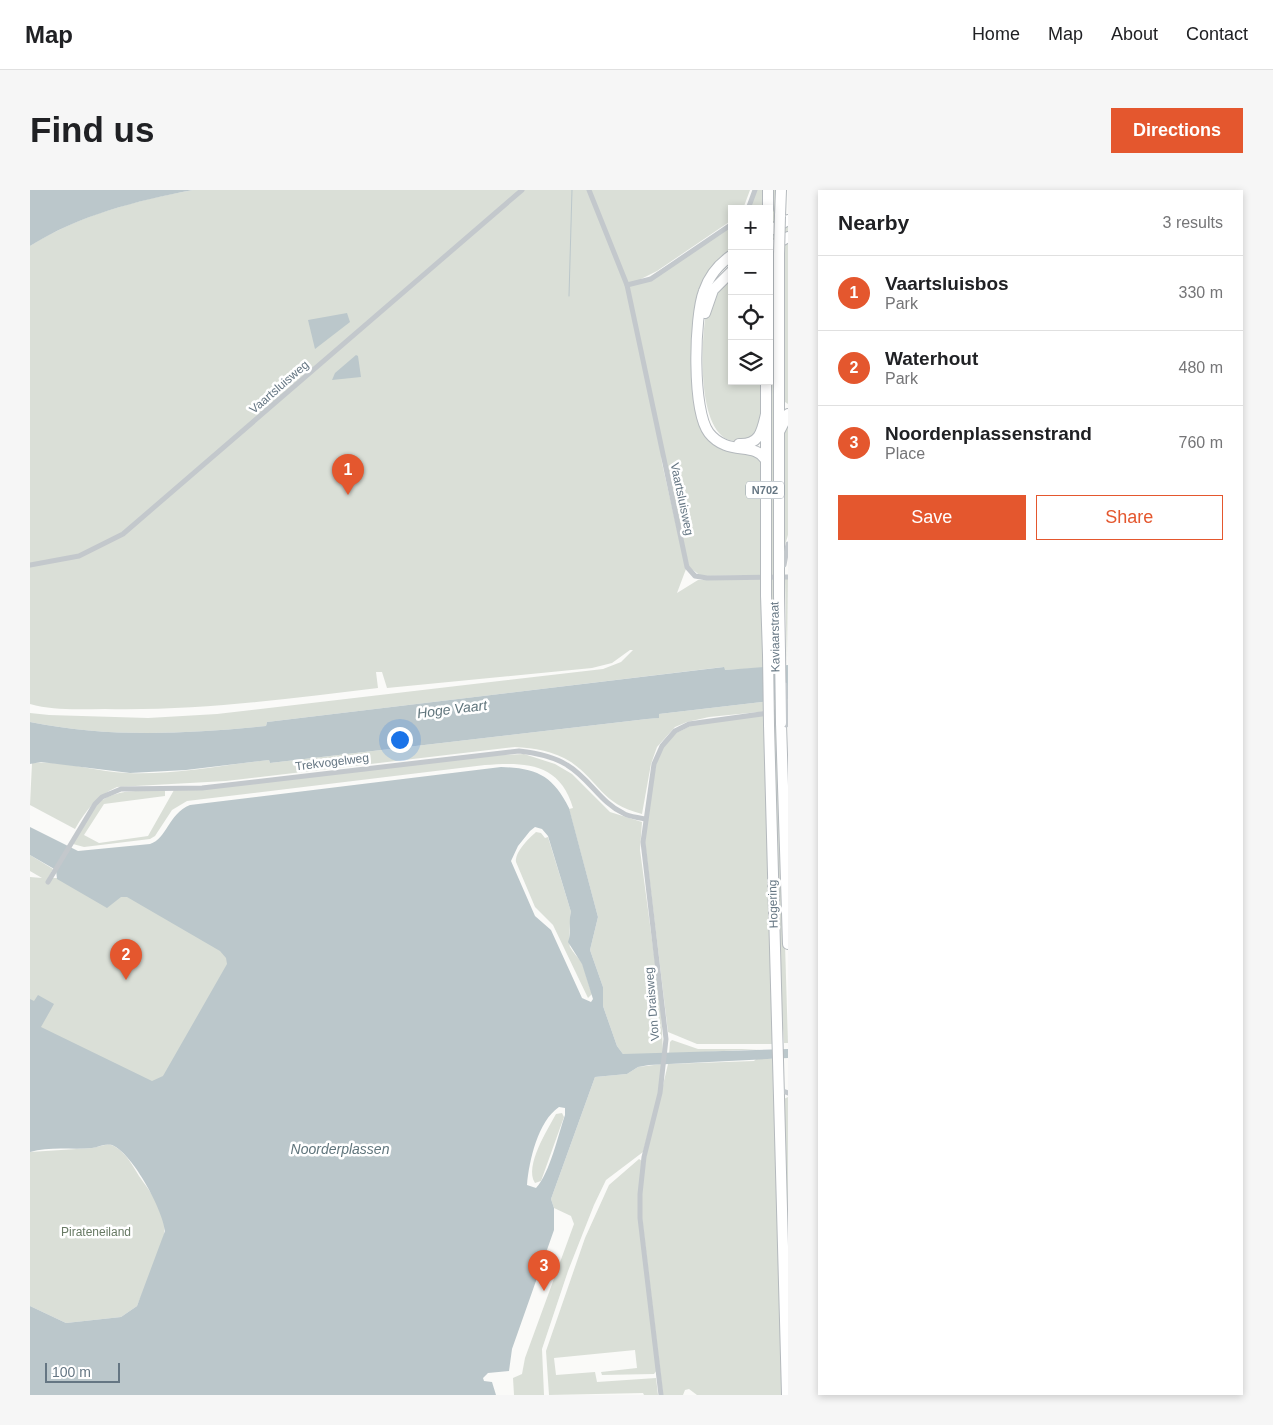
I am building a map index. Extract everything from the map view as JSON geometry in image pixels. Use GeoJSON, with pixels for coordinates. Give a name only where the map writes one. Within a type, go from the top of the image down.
{"type":"FeatureCollection","features":[{"type":"Feature","properties":{"kind":"highway"},"geometry":{"type":"LineString","coordinates":[[768,190],[768,205]]}},
{"type":"Feature","properties":{"kind":"highway","name":"N702"},"geometry":{"type":"LineString","coordinates":[[778,435],[779,254],[784,218],[781,190]]}},
{"type":"Feature","properties":{"kind":"highway"},"geometry":{"type":"LineString","coordinates":[[773,228],[784,218]]}},
{"type":"Feature","properties":{"kind":"highway"},"geometry":{"type":"LineString","coordinates":[[773,246],[788,237]]}},
{"type":"Feature","properties":{"kind":"highway"},"geometry":{"type":"LineString","coordinates":[[728,259],[710,277],[702,297],[697,346],[699,408],[706,428],[717,441],[734,449],[756,450],[765,459]]}},
{"type":"Feature","properties":{"kind":"highway"},"geometry":{"type":"LineString","coordinates":[[728,275],[713,290],[705,311],[703,377],[706,412],[710,426],[717,434],[728,441],[743,444],[751,443],[759,438],[766,414]]}},
{"type":"Feature","properties":{"kind":"highway","name":"N702"},"geometry":{"type":"LineString","coordinates":[[766,385],[766,414]]}},
{"type":"Feature","properties":{"kind":"highway"},"geometry":{"type":"LineString","coordinates":[[778,400],[788,406]]}},
{"type":"Feature","properties":{"kind":"highway","name":"Hogering"},"geometry":{"type":"LineString","coordinates":[[766,414],[766,595],[769,725],[779,1065],[785,1090],[787,1395]]}},
{"type":"Feature","properties":{"kind":"highway"},"geometry":{"type":"LineString","coordinates":[[778,435],[788,414]]}},
{"type":"Feature","properties":{"kind":"highway","name":"Hogering"},"geometry":{"type":"LineString","coordinates":[[778,435],[788,944]]}},
{"type":"Feature","properties":{"kind":"street","name":"Vaartsluisweg"},"geometry":{"type":"LineString","coordinates":[[30,565],[79,556],[123,534],[522,190]]}},
{"type":"Feature","properties":{"kind":"street","name":"Vaartsluisweg"},"geometry":{"type":"LineString","coordinates":[[589,190],[627,285],[687,567],[695,576],[707,578],[788,578]]}},
{"type":"Feature","properties":{"kind":"street"},"geometry":{"type":"LineString","coordinates":[[749,205],[755,190]]}},
{"type":"Feature","properties":{"kind":"street"},"geometry":{"type":"LineString","coordinates":[[627,285],[651,279],[728,227]]}},
{"type":"Feature","properties":{"kind":"street"},"geometry":{"type":"LineString","coordinates":[[781,568],[788,544]]}},
{"type":"Feature","properties":{"kind":"street","name":"Von Draisweg"},"geometry":{"type":"LineString","coordinates":[[661,1395],[640,1194],[644,1157],[666,1051],[666,1029],[645,871],[643,842],[654,764],[662,746],[675,731],[689,724],[788,710]]}},
{"type":"Feature","properties":{"kind":"street","name":"Trekvogelweg"},"geometry":{"type":"LineString","coordinates":[[48,882],[69,844],[95,804],[102,797],[121,789],[202,788],[505,752],[534,753],[567,764],[581,774],[612,807],[624,814],[645,819]]}},
{"type":"Feature","properties":{"kind":"green space"},"geometry":{"type":"Polygon","coordinates":[[[193,190],[750,190],[744,205],[728,205],[728,223],[657,271],[641,279],[641,282],[728,228],[728,256],[718,263],[696,345],[706,434],[754,453],[761,460],[763,575],[701,576],[689,567],[658,427],[662,463],[686,569],[677,593],[698,580],[763,579],[764,668],[724,670],[723,667],[267,722],[266,726],[206,731],[118,732],[60,727],[30,722],[30,713],[148,718],[217,714],[603,669],[621,662],[633,650],[630,650],[612,663],[592,668],[387,688],[382,672],[376,672],[378,688],[242,703],[139,709],[67,709],[48,708],[30,704],[30,246],[88,217],[151,199],[193,190]]]}},
{"type":"Feature","properties":{"kind":"green space"},"geometry":{"type":"Polygon","coordinates":[[[754,190],[765,190],[765,205],[748,205],[754,190]]]}},
{"type":"Feature","properties":{"kind":"green space"},"geometry":{"type":"Polygon","coordinates":[[[770,190],[777,190],[776,229],[788,222],[788,234],[776,241],[775,575],[769,575],[769,385],[773,385],[773,205],[770,205],[770,190]]]}},
{"type":"Feature","properties":{"kind":"green space"},"geometry":{"type":"Polygon","coordinates":[[[788,238],[788,404],[782,400],[782,242],[788,238]]]}},
{"type":"Feature","properties":{"kind":"green space"},"geometry":{"type":"Polygon","coordinates":[[[728,278],[728,385],[760,385],[760,423],[757,436],[746,440],[734,441],[721,435],[712,422],[707,404],[704,383],[703,340],[707,308],[714,294],[728,278]]]}},
{"type":"Feature","properties":{"kind":"green space"},"geometry":{"type":"Polygon","coordinates":[[[788,417],[788,535],[783,552],[782,433],[788,417]]]}},
{"type":"Feature","properties":{"kind":"green space"},"geometry":{"type":"Polygon","coordinates":[[[769,579],[776,579],[777,666],[770,667],[769,579]]]}},
{"type":"Feature","properties":{"kind":"green space"},"geometry":{"type":"Polygon","coordinates":[[[785,579],[788,579],[787,665],[785,579]]]}},
{"type":"Feature","properties":{"kind":"green space"},"geometry":{"type":"Polygon","coordinates":[[[788,699],[788,709],[709,717],[675,727],[657,747],[651,764],[642,814],[617,804],[602,792],[581,770],[564,758],[544,751],[515,747],[226,781],[117,787],[93,804],[75,829],[30,805],[32,763],[56,763],[127,773],[180,771],[269,760],[270,763],[658,718],[659,714],[788,699]]]}},
{"type":"Feature","properties":{"kind":"green space"},"geometry":{"type":"Polygon","coordinates":[[[778,713],[788,1043],[784,1043],[779,970],[771,714],[778,713]]]}},
{"type":"Feature","properties":{"kind":"green space"},"geometry":{"type":"Polygon","coordinates":[[[765,714],[775,1044],[697,1044],[668,1032],[645,842],[658,753],[674,734],[692,725],[765,714]]]}},
{"type":"Feature","properties":{"kind":"green space"},"geometry":{"type":"Polygon","coordinates":[[[524,754],[555,764],[572,774],[610,812],[642,822],[640,850],[661,1007],[663,1054],[623,1054],[617,1046],[603,1006],[603,987],[590,950],[598,917],[569,809],[573,808],[567,793],[559,781],[550,773],[539,768],[513,764],[485,765],[187,801],[172,810],[155,836],[150,839],[84,847],[73,844],[97,804],[112,795],[120,793],[165,791],[165,796],[104,804],[84,835],[99,843],[148,836],[174,790],[524,754]]]}},
{"type":"Feature","properties":{"kind":"green space"},"geometry":{"type":"Polygon","coordinates":[[[536,832],[541,833],[545,838],[548,837],[571,912],[570,947],[581,961],[592,994],[588,998],[553,925],[535,907],[516,862],[520,850],[536,832]]]}},
{"type":"Feature","properties":{"kind":"green space"},"geometry":{"type":"Polygon","coordinates":[[[30,855],[53,869],[48,878],[58,878],[123,893],[235,958],[158,1088],[39,1027],[30,1001],[30,877],[42,878],[30,871],[30,855]]]}},
{"type":"Feature","properties":{"kind":"green space"},"geometry":{"type":"Polygon","coordinates":[[[672,1040],[698,1049],[760,1049],[669,1054],[670,1042],[672,1040]]]}},
{"type":"Feature","properties":{"kind":"green space"},"geometry":{"type":"Polygon","coordinates":[[[756,1059],[776,1059],[783,1395],[697,1395],[689,1389],[685,1390],[683,1395],[663,1395],[642,1218],[641,1194],[646,1157],[668,1064],[754,1061],[756,1059]]]}},
{"type":"Feature","properties":{"kind":"green space"},"geometry":{"type":"Polygon","coordinates":[[[662,1064],[660,1088],[643,1152],[606,1180],[568,1271],[542,1349],[544,1395],[514,1395],[513,1378],[522,1374],[525,1358],[574,1224],[571,1216],[554,1208],[551,1199],[595,1077],[627,1074],[638,1067],[662,1064]]]}},
{"type":"Feature","properties":{"kind":"green space"},"geometry":{"type":"Polygon","coordinates":[[[788,1097],[788,1280],[784,1099],[788,1097]]]}},
{"type":"Feature","properties":{"kind":"green space"},"geometry":{"type":"Polygon","coordinates":[[[562,1113],[564,1117],[541,1181],[535,1183],[532,1176],[538,1148],[556,1114],[562,1113]]]}},
{"type":"Feature","properties":{"kind":"green space","name":"Pirateneiland"},"geometry":{"type":"Polygon","coordinates":[[[109,1144],[119,1149],[127,1157],[157,1202],[164,1219],[163,1239],[156,1263],[137,1306],[121,1317],[66,1323],[30,1306],[30,1152],[92,1148],[109,1144]]]}},
{"type":"Feature","properties":{"kind":"green space"},"geometry":{"type":"Polygon","coordinates":[[[639,1159],[642,1161],[638,1204],[657,1370],[654,1374],[602,1375],[601,1372],[637,1368],[635,1350],[554,1358],[556,1375],[595,1372],[597,1382],[656,1378],[658,1395],[644,1395],[643,1393],[549,1395],[546,1351],[585,1238],[609,1185],[639,1159]]]}},
{"type":"Feature","properties":{"kind":"water"},"geometry":{"type":"Polygon","coordinates":[[[30,190],[193,190],[108,210],[68,226],[30,246],[30,190]]]}},
{"type":"Feature","properties":{"kind":"water"},"geometry":{"type":"Polygon","coordinates":[[[347,313],[350,322],[315,349],[308,320],[347,313]]]}},
{"type":"Feature","properties":{"kind":"water"},"geometry":{"type":"Polygon","coordinates":[[[356,355],[358,356],[361,377],[332,380],[335,373],[356,355]]]}},
{"type":"Feature","properties":{"kind":"water","name":"Hoge Vaart"},"geometry":{"type":"Polygon","coordinates":[[[788,665],[788,699],[659,714],[659,718],[270,763],[269,760],[186,770],[130,773],[41,762],[30,764],[30,722],[60,727],[118,732],[148,733],[236,729],[266,726],[267,722],[724,667],[725,670],[788,665]]]}},
{"type":"Feature","properties":{"kind":"water","name":"Noorderplassen"},"geometry":{"type":"Polygon","coordinates":[[[501,767],[525,769],[534,772],[550,781],[557,788],[569,808],[598,917],[590,950],[603,987],[603,1006],[617,1046],[623,1054],[788,1049],[788,1058],[649,1065],[638,1067],[627,1074],[595,1077],[551,1199],[554,1208],[554,1230],[512,1349],[509,1371],[488,1373],[483,1378],[484,1381],[492,1382],[496,1395],[30,1395],[30,1306],[66,1323],[121,1317],[137,1306],[165,1231],[159,1210],[146,1184],[130,1160],[122,1151],[114,1146],[45,1149],[30,1152],[30,999],[34,1001],[38,995],[54,1004],[41,1027],[152,1081],[163,1076],[227,964],[226,958],[220,951],[127,897],[121,897],[107,908],[57,879],[56,870],[30,855],[30,827],[78,851],[150,844],[160,837],[177,814],[190,805],[501,767]],[[535,827],[518,846],[511,861],[535,916],[551,930],[582,998],[591,1002],[593,999],[582,964],[568,942],[571,912],[548,836],[542,829],[535,827]],[[559,1107],[545,1122],[540,1132],[532,1153],[527,1185],[536,1188],[549,1164],[565,1115],[565,1108],[559,1107]]]}},
{"type":"Feature","properties":{"kind":"waterway"},"geometry":{"type":"LineString","coordinates":[[569,296],[572,190]]}},
{"type":"Feature","properties":{"kind":"place","name":"Vaartsluisbos"},"geometry":{"type":"Point","coordinates":[348,495]}},
{"type":"Feature","properties":{"kind":"place","name":"Waterhout"},"geometry":{"type":"Point","coordinates":[126,980]}},
{"type":"Feature","properties":{"kind":"place","name":"Noordenplassenstrand"},"geometry":{"type":"Point","coordinates":[544,1291]}}]}
